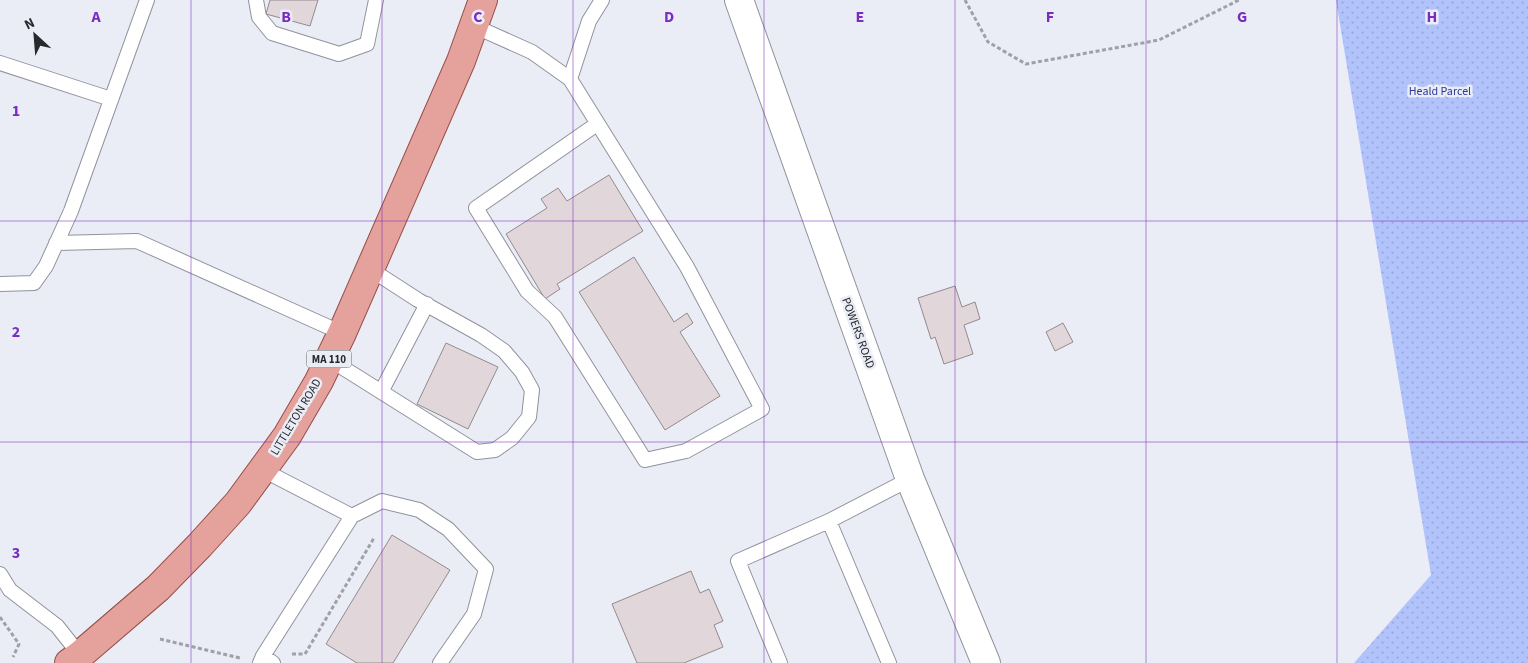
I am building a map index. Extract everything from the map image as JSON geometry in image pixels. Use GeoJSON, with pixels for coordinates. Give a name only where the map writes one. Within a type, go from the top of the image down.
{"type":"FeatureCollection","features":[{"type":"Feature","properties":{"kind":"main road","name":"LITTLETON ROAD"},"geometry":{"type":"LineString","coordinates":[[78,660],[164,582],[200,545],[232,510],[287,436],[319,381],[342,333],[457,70],[483,0]]}},
{"type":"Feature","properties":{"kind":"main road","name":"POWERS ROAD"},"geometry":{"type":"LineString","coordinates":[[739,0],[910,479],[986,663]]}},
{"type":"Feature","properties":{"kind":"lane"},"geometry":{"type":"LineString","coordinates":[[0,284],[34,283],[46,266],[71,211],[147,0]]}},
{"type":"Feature","properties":{"kind":"lane"},"geometry":{"type":"LineString","coordinates":[[256,0],[259,18],[272,33],[338,54],[368,44],[376,0]]}},
{"type":"Feature","properties":{"kind":"lane"},"geometry":{"type":"LineString","coordinates":[[570,79],[590,20],[602,0]]}},
{"type":"Feature","properties":{"kind":"lane"},"geometry":{"type":"LineString","coordinates":[[474,26],[532,52],[570,79],[687,267],[762,408],[686,451],[645,460],[556,317],[527,291],[476,208],[598,124]]}},
{"type":"Feature","properties":{"kind":"lane"},"geometry":{"type":"LineString","coordinates":[[0,63],[111,99]]}},
{"type":"Feature","properties":{"kind":"lane"},"geometry":{"type":"LineString","coordinates":[[56,243],[137,241],[342,333]]}},
{"type":"Feature","properties":{"kind":"lane"},"geometry":{"type":"LineString","coordinates":[[330,359],[477,452],[495,450],[512,438],[529,417],[532,390],[522,372],[504,351],[482,335],[426,304],[370,269]]}},
{"type":"Feature","properties":{"kind":"lane"},"geometry":{"type":"LineString","coordinates":[[381,392],[426,304]]}},
{"type":"Feature","properties":{"kind":"lane"},"geometry":{"type":"LineString","coordinates":[[262,470],[352,516]]}},
{"type":"Feature","properties":{"kind":"lane"},"geometry":{"type":"LineString","coordinates":[[780,663],[738,561],[829,521],[910,479]]}},
{"type":"Feature","properties":{"kind":"lane"},"geometry":{"type":"LineString","coordinates":[[265,661],[352,516],[382,501],[419,510],[448,529],[486,569],[474,614],[440,663]]}},
{"type":"Feature","properties":{"kind":"lane"},"geometry":{"type":"LineString","coordinates":[[829,521],[889,663]]}},
{"type":"Feature","properties":{"kind":"lane"},"geometry":{"type":"LineString","coordinates":[[0,574],[5,593],[57,626],[78,660]]}},
{"type":"Feature","properties":{"kind":"path"},"geometry":{"type":"LineString","coordinates":[[965,0],[988,42],[1026,64],[1159,40],[1239,0]]}},
{"type":"Feature","properties":{"kind":"path"},"geometry":{"type":"LineString","coordinates":[[292,654],[305,654],[374,538]]}},
{"type":"Feature","properties":{"kind":"path"},"geometry":{"type":"LineString","coordinates":[[0,616],[19,644],[13,657]]}},
{"type":"Feature","properties":{"kind":"path"},"geometry":{"type":"LineString","coordinates":[[160,639],[240,658]]}},
{"type":"Feature","properties":{"kind":"green space","name":"Heald Parcel"},"geometry":{"type":"Polygon","coordinates":[[[1336,0],[1528,0],[1528,663],[1354,663],[1431,575],[1336,0]]]}},
{"type":"Feature","properties":{"kind":"building"},"geometry":{"type":"Polygon","coordinates":[[[270,0],[318,0],[310,26],[266,14],[270,0]]]}},
{"type":"Feature","properties":{"kind":"building"},"geometry":{"type":"Polygon","coordinates":[[[609,175],[643,231],[557,284],[560,289],[545,299],[506,234],[547,208],[541,199],[558,188],[567,201],[609,175]]]}},
{"type":"Feature","properties":{"kind":"building"},"geometry":{"type":"Polygon","coordinates":[[[634,257],[674,322],[687,313],[693,323],[680,332],[720,396],[665,430],[579,292],[634,257]]]}},
{"type":"Feature","properties":{"kind":"building"},"geometry":{"type":"Polygon","coordinates":[[[955,286],[962,307],[975,302],[980,319],[964,325],[973,354],[944,364],[935,337],[931,339],[918,298],[955,286]]]}},
{"type":"Feature","properties":{"kind":"building"},"geometry":{"type":"Polygon","coordinates":[[[1063,323],[1073,342],[1055,351],[1046,332],[1063,323]]]}},
{"type":"Feature","properties":{"kind":"building"},"geometry":{"type":"Polygon","coordinates":[[[446,343],[498,367],[468,429],[417,404],[446,343]]]}},
{"type":"Feature","properties":{"kind":"building"},"geometry":{"type":"Polygon","coordinates":[[[392,535],[450,570],[393,663],[357,663],[326,644],[392,535]]]}},
{"type":"Feature","properties":{"kind":"building"},"geometry":{"type":"Polygon","coordinates":[[[691,571],[700,593],[709,589],[723,621],[714,625],[723,647],[684,663],[637,663],[612,604],[691,571]]]}}]}
